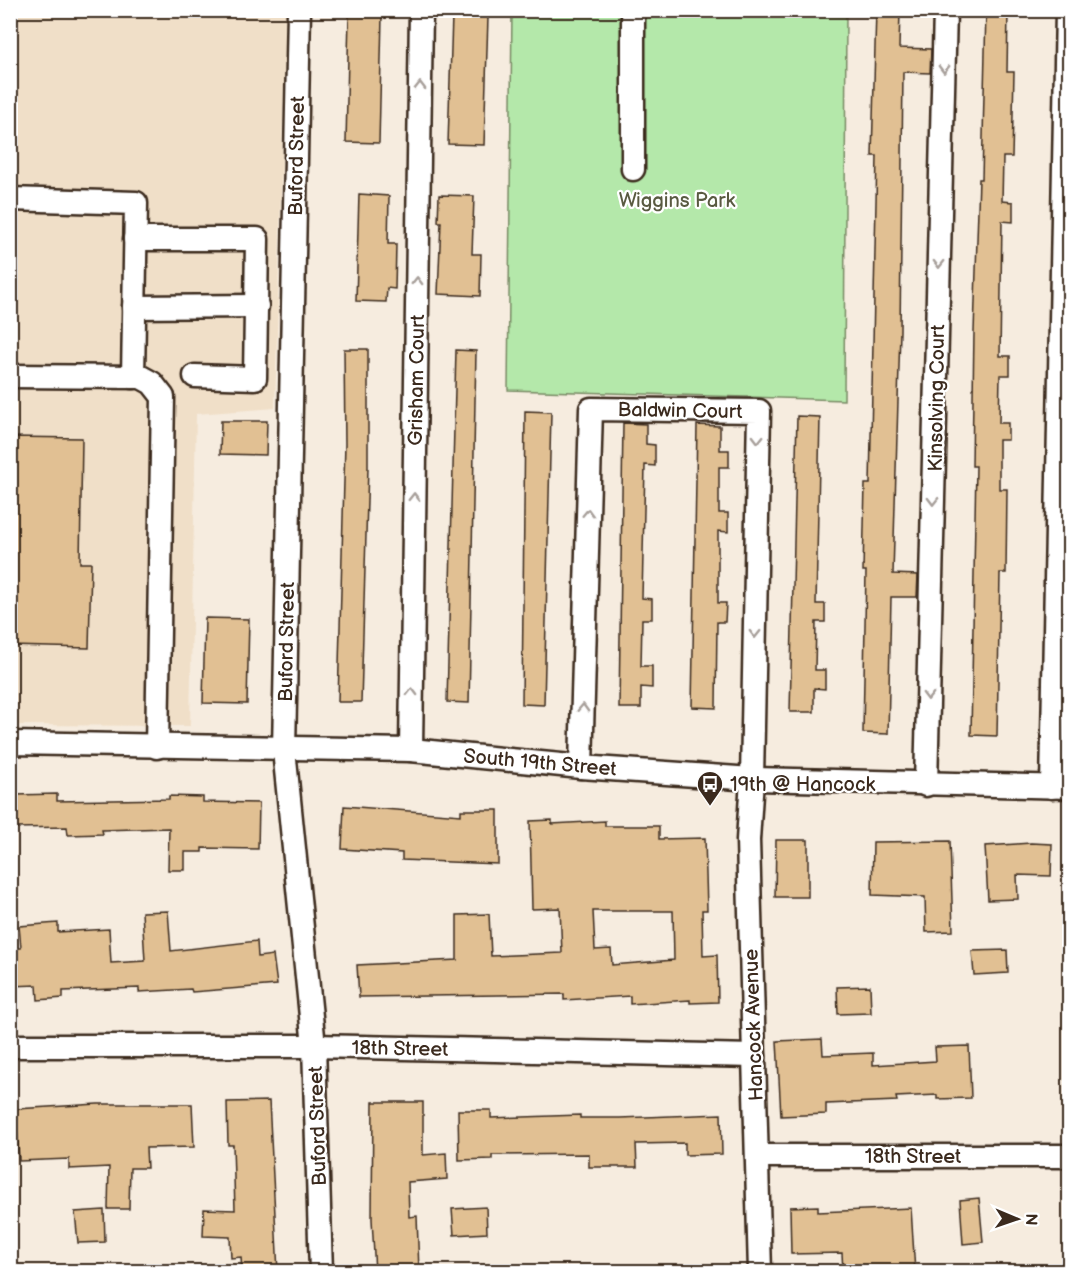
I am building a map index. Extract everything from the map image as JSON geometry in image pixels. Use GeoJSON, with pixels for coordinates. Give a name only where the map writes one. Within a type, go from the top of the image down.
{"type":"FeatureCollection","features":[{"type":"Feature","properties":{"kind":"street","name":"Buford Street"},"geometry":{"type":"LineString","coordinates":[[299,10],[284,750],[314,1046],[321,1272]]}},
{"type":"Feature","properties":{"kind":"street","name":"Grisham Court"},"geometry":{"type":"LineString","coordinates":[[411,750],[421,10]]}},
{"type":"Feature","properties":{"kind":"street"},"geometry":{"type":"LineString","coordinates":[[633,10],[633,169]]}},
{"type":"Feature","properties":{"kind":"street","name":"Kinsolving Court"},"geometry":{"type":"LineString","coordinates":[[926,785],[945,10]]}},
{"type":"Feature","properties":{"kind":"street"},"geometry":{"type":"LineString","coordinates":[[1061,787],[1067,10]]}},
{"type":"Feature","properties":{"kind":"street"},"geometry":{"type":"LineString","coordinates":[[10,199],[136,203],[133,377]]}},
{"type":"Feature","properties":{"kind":"street"},"geometry":{"type":"LineString","coordinates":[[135,238],[258,239],[255,378],[195,376]]}},
{"type":"Feature","properties":{"kind":"street"},"geometry":{"type":"LineString","coordinates":[[134,307],[257,306]]}},
{"type":"Feature","properties":{"kind":"street"},"geometry":{"type":"LineString","coordinates":[[10,376],[141,377],[152,382],[163,397],[157,747]]}},
{"type":"Feature","properties":{"kind":"street","name":"Baldwin Court"},"geometry":{"type":"LineString","coordinates":[[581,767],[591,409],[759,411],[753,779]]}},
{"type":"Feature","properties":{"kind":"street","name":"South 19th Street"},"geometry":{"type":"LineString","coordinates":[[10,743],[284,750],[411,750],[581,767],[753,779],[1061,787]]}},
{"type":"Feature","properties":{"kind":"street","name":"Hancock Avenue"},"geometry":{"type":"LineString","coordinates":[[753,779],[748,840],[760,1272]]}},
{"type":"Feature","properties":{"kind":"street","name":"18th Street"},"geometry":{"type":"LineString","coordinates":[[10,1047],[314,1046],[754,1056]]}},
{"type":"Feature","properties":{"kind":"street","name":"18th Street"},"geometry":{"type":"LineString","coordinates":[[757,1156],[1070,1156]]}},
{"type":"Feature","properties":{"kind":"shaded area"},"geometry":{"type":"Polygon","coordinates":[[[11,11],[286,11],[275,408],[196,414],[190,726],[11,725],[11,11]]]}},
{"type":"Feature","properties":{"kind":"green space","name":"Wiggins Park"},"geometry":{"type":"Polygon","coordinates":[[[512,11],[846,11],[844,400],[508,390],[512,11]]]}},
{"type":"Feature","properties":{"kind":"building"},"geometry":{"type":"Polygon","coordinates":[[[876,10],[900,10],[899,48],[931,49],[930,73],[903,72],[900,331],[893,574],[918,575],[917,597],[891,597],[888,734],[863,733],[865,484],[870,484],[877,156],[872,156],[876,10]]]}},
{"type":"Feature","properties":{"kind":"building"},"geometry":{"type":"Polygon","coordinates":[[[986,10],[1008,10],[1007,72],[1014,72],[1012,157],[1003,157],[1002,201],[1013,202],[1013,222],[1002,221],[1000,356],[1010,356],[1010,375],[1000,375],[999,423],[1008,423],[1008,440],[999,440],[999,489],[1007,489],[1006,573],[1000,573],[997,736],[971,735],[976,466],[972,466],[974,332],[979,179],[982,179],[986,10]]]}},
{"type":"Feature","properties":{"kind":"building"},"geometry":{"type":"Polygon","coordinates":[[[349,15],[382,16],[379,143],[346,142],[349,15]]]}},
{"type":"Feature","properties":{"kind":"building"},"geometry":{"type":"Polygon","coordinates":[[[452,16],[488,17],[484,145],[448,144],[452,16]]]}},
{"type":"Feature","properties":{"kind":"building"},"geometry":{"type":"Polygon","coordinates":[[[359,194],[389,196],[388,244],[396,244],[395,289],[387,288],[386,302],[356,301],[359,194]]]}},
{"type":"Feature","properties":{"kind":"building"},"geometry":{"type":"Polygon","coordinates":[[[439,195],[474,196],[472,254],[481,254],[480,296],[438,294],[441,222],[438,222],[439,195]]]}},
{"type":"Feature","properties":{"kind":"building"},"geometry":{"type":"Polygon","coordinates":[[[344,349],[368,349],[368,467],[361,702],[338,702],[345,444],[344,349]]]}},
{"type":"Feature","properties":{"kind":"building"},"geometry":{"type":"Polygon","coordinates":[[[456,350],[476,351],[469,703],[447,702],[456,350]]]}},
{"type":"Feature","properties":{"kind":"building"},"geometry":{"type":"Polygon","coordinates":[[[525,411],[551,412],[544,705],[522,704],[525,411]]]}},
{"type":"Feature","properties":{"kind":"building"},"geometry":{"type":"Polygon","coordinates":[[[797,416],[820,417],[816,604],[825,604],[825,622],[816,622],[815,670],[825,670],[825,689],[814,688],[814,712],[790,712],[797,416]]]}},
{"type":"Feature","properties":{"kind":"building"},"geometry":{"type":"Polygon","coordinates":[[[221,421],[267,421],[266,455],[220,454],[221,421]]]}},
{"type":"Feature","properties":{"kind":"building"},"geometry":{"type":"Polygon","coordinates":[[[623,423],[646,424],[646,444],[655,445],[655,466],[645,465],[642,598],[652,599],[652,619],[642,619],[641,666],[652,666],[652,688],[641,687],[641,708],[619,708],[623,423]]]}},
{"type":"Feature","properties":{"kind":"building"},"geometry":{"type":"Polygon","coordinates":[[[697,425],[720,426],[720,450],[729,450],[729,467],[719,467],[719,513],[728,513],[728,532],[718,531],[718,603],[726,603],[725,622],[717,622],[716,708],[692,707],[697,425]]]}},
{"type":"Feature","properties":{"kind":"building"},"geometry":{"type":"Polygon","coordinates":[[[10,437],[82,438],[80,563],[91,563],[89,648],[10,646],[10,437]]]}},
{"type":"Feature","properties":{"kind":"building"},"geometry":{"type":"Polygon","coordinates":[[[205,618],[249,619],[247,704],[203,703],[205,618]]]}},
{"type":"Feature","properties":{"kind":"building"},"geometry":{"type":"Polygon","coordinates":[[[57,794],[57,801],[169,799],[169,796],[203,797],[203,802],[259,803],[258,849],[202,848],[202,852],[185,852],[185,870],[168,870],[169,828],[102,830],[103,834],[68,835],[67,827],[16,828],[15,795],[57,794]]]}},
{"type":"Feature","properties":{"kind":"building"},"geometry":{"type":"Polygon","coordinates":[[[344,806],[461,815],[461,810],[498,810],[498,864],[402,860],[402,853],[342,849],[344,806]]]}},
{"type":"Feature","properties":{"kind":"building"},"geometry":{"type":"Polygon","coordinates":[[[552,820],[552,824],[605,821],[605,826],[659,826],[659,839],[705,838],[707,910],[702,910],[703,956],[717,955],[718,1002],[690,1003],[690,1000],[630,1004],[630,996],[564,1000],[564,994],[359,997],[357,965],[457,960],[457,915],[489,914],[491,956],[562,953],[560,908],[532,909],[530,821],[552,820]],[[593,911],[595,950],[611,949],[612,965],[674,960],[673,911],[593,911]]]}},
{"type":"Feature","properties":{"kind":"building"},"geometry":{"type":"Polygon","coordinates":[[[776,840],[808,840],[808,897],[775,897],[776,840]]]}},
{"type":"Feature","properties":{"kind":"building"},"geometry":{"type":"Polygon","coordinates":[[[950,841],[953,931],[926,932],[925,897],[872,895],[873,842],[950,841]]]}},
{"type":"Feature","properties":{"kind":"building"},"geometry":{"type":"Polygon","coordinates":[[[1052,844],[1051,876],[1017,875],[1018,899],[988,900],[985,846],[1052,844]]]}},
{"type":"Feature","properties":{"kind":"building"},"geometry":{"type":"Polygon","coordinates":[[[168,911],[171,951],[257,941],[258,957],[273,955],[277,985],[192,992],[191,989],[139,992],[139,988],[63,991],[63,998],[38,1000],[37,985],[10,986],[10,948],[21,948],[19,926],[58,923],[58,932],[109,929],[111,963],[145,961],[142,912],[168,911]]]}},
{"type":"Feature","properties":{"kind":"building"},"geometry":{"type":"Polygon","coordinates":[[[1007,950],[1008,973],[974,975],[972,951],[1007,950]]]}},
{"type":"Feature","properties":{"kind":"building"},"geometry":{"type":"Polygon","coordinates":[[[870,986],[871,1013],[838,1014],[837,987],[870,986]]]}},
{"type":"Feature","properties":{"kind":"building"},"geometry":{"type":"Polygon","coordinates":[[[822,1039],[823,1055],[873,1053],[873,1065],[936,1061],[935,1047],[969,1046],[971,1098],[937,1099],[937,1095],[896,1097],[897,1101],[826,1104],[826,1114],[781,1116],[777,1041],[822,1039]]]}},
{"type":"Feature","properties":{"kind":"building"},"geometry":{"type":"Polygon","coordinates":[[[269,1101],[278,1272],[242,1272],[241,1257],[231,1258],[230,1237],[203,1236],[204,1209],[235,1210],[233,1145],[228,1145],[227,1102],[269,1101]]]}},
{"type":"Feature","properties":{"kind":"building"},"geometry":{"type":"Polygon","coordinates":[[[373,1102],[423,1102],[423,1155],[446,1153],[447,1179],[408,1182],[409,1217],[417,1216],[419,1272],[375,1272],[372,1219],[373,1102]]]}},
{"type":"Feature","properties":{"kind":"building"},"geometry":{"type":"Polygon","coordinates":[[[98,1104],[192,1104],[194,1147],[146,1148],[147,1168],[130,1168],[129,1209],[108,1209],[109,1167],[69,1169],[69,1159],[19,1161],[16,1109],[98,1104]]]}},
{"type":"Feature","properties":{"kind":"building"},"geometry":{"type":"Polygon","coordinates":[[[458,1110],[491,1110],[491,1118],[580,1115],[580,1118],[620,1118],[721,1114],[722,1154],[685,1155],[685,1143],[636,1144],[637,1167],[589,1167],[589,1154],[492,1155],[492,1159],[459,1160],[458,1110]]]}},
{"type":"Feature","properties":{"kind":"building"},"geometry":{"type":"Polygon","coordinates":[[[979,1198],[983,1242],[963,1244],[960,1200],[979,1198]]]}},
{"type":"Feature","properties":{"kind":"building"},"geometry":{"type":"Polygon","coordinates":[[[818,1206],[818,1212],[911,1208],[915,1272],[843,1272],[842,1253],[791,1254],[790,1207],[818,1206]]]}},
{"type":"Feature","properties":{"kind":"building"},"geometry":{"type":"Polygon","coordinates":[[[486,1207],[487,1233],[454,1235],[452,1209],[486,1207]]]}},
{"type":"Feature","properties":{"kind":"building"},"geometry":{"type":"Polygon","coordinates":[[[104,1210],[105,1242],[78,1243],[75,1212],[104,1210]]]}},
{"type":"Feature","properties":{"kind":"place","name":"19th @ Hancock"},"geometry":{"type":"Point","coordinates":[710,807]}}]}
